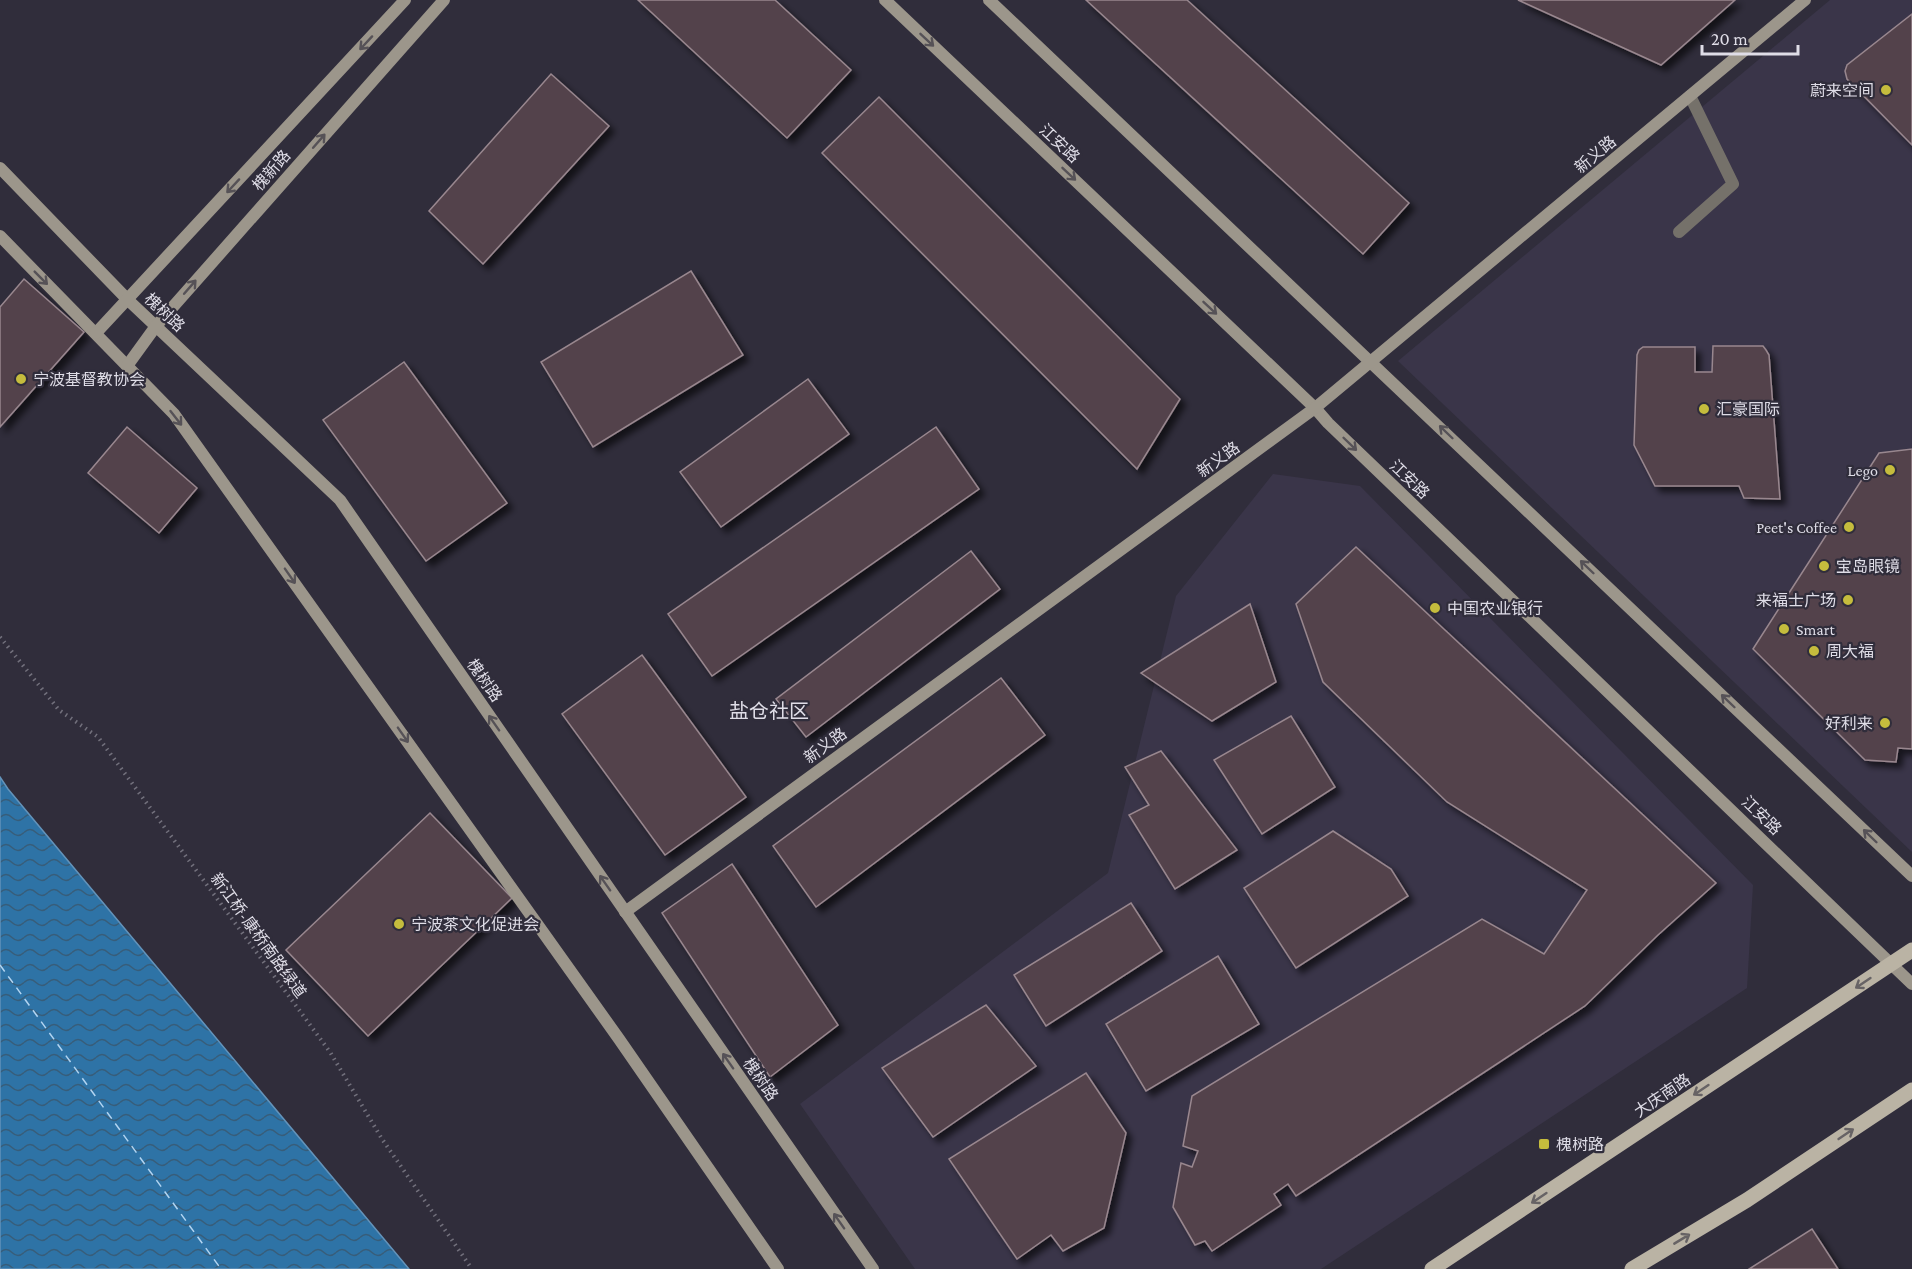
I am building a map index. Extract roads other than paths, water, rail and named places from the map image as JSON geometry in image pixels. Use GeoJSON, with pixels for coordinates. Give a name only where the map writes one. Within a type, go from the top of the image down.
{"type":"FeatureCollection","features":[{"type":"Feature","properties":{"kind":"main road","name":"大庆南路"},"geometry":{"type":"LineString","coordinates":[[1432,1269],[1912,950]]}},
{"type":"Feature","properties":{"kind":"main road"},"geometry":{"type":"LineString","coordinates":[[1632,1269],[1747,1200],[1912,1090]]}},
{"type":"Feature","properties":{"kind":"street","name":"槐新路"},"geometry":{"type":"LineString","coordinates":[[96,333],[405,0]]}},
{"type":"Feature","properties":{"kind":"street","name":"槐新路"},"geometry":{"type":"LineString","coordinates":[[127,366],[156,326],[444,0]]}},
{"type":"Feature","properties":{"kind":"street","name":"江安路"},"geometry":{"type":"LineString","coordinates":[[885,0],[1315,408],[1912,984]]}},
{"type":"Feature","properties":{"kind":"street"},"geometry":{"type":"LineString","coordinates":[[989,0],[1912,876]]}},
{"type":"Feature","properties":{"kind":"street","name":"新义路"},"geometry":{"type":"LineString","coordinates":[[625,912],[1315,408],[1805,0]]}},
{"type":"Feature","properties":{"kind":"street","name":"槐树路"},"geometry":{"type":"LineString","coordinates":[[0,168],[127,299],[340,500],[873,1269]]}},
{"type":"Feature","properties":{"kind":"street"},"geometry":{"type":"LineString","coordinates":[[0,236],[174,414],[619,1039],[778,1269]]}},
{"type":"Feature","properties":{"kind":"lane"},"geometry":{"type":"LineString","coordinates":[[1679,232],[1733,184],[1690,96]]}},
{"type":"Feature","properties":{"kind":"water"},"geometry":{"type":"Polygon","coordinates":[[[0,777],[8,789],[409,1269],[0,1269],[0,777]]]}},
{"type":"Feature","properties":{"kind":"place","name":"蔚来空间"},"geometry":{"type":"Point","coordinates":[1886,90]}},
{"type":"Feature","properties":{"kind":"place","name":"宁波基督教协会"},"geometry":{"type":"Point","coordinates":[21,379]}},
{"type":"Feature","properties":{"kind":"place","name":"汇豪国际"},"geometry":{"type":"Point","coordinates":[1704,409]}},
{"type":"Feature","properties":{"kind":"place","name":"Lego"},"geometry":{"type":"Point","coordinates":[1890,470]}},
{"type":"Feature","properties":{"kind":"place","name":"Peet's Coffee"},"geometry":{"type":"Point","coordinates":[1849,527]}},
{"type":"Feature","properties":{"kind":"place","name":"宝岛眼镜"},"geometry":{"type":"Point","coordinates":[1824,566]}},
{"type":"Feature","properties":{"kind":"place","name":"来福士广场"},"geometry":{"type":"Point","coordinates":[1848,600]}},
{"type":"Feature","properties":{"kind":"place","name":"中国农业银行"},"geometry":{"type":"Point","coordinates":[1435,608]}},
{"type":"Feature","properties":{"kind":"place","name":"Smart"},"geometry":{"type":"Point","coordinates":[1784,629]}},
{"type":"Feature","properties":{"kind":"place","name":"周大福"},"geometry":{"type":"Point","coordinates":[1814,651]}},
{"type":"Feature","properties":{"kind":"place","name":"好利来"},"geometry":{"type":"Point","coordinates":[1885,723]}},
{"type":"Feature","properties":{"kind":"place","name":"宁波茶文化促进会"},"geometry":{"type":"Point","coordinates":[399,924]}},
{"type":"Feature","properties":{"kind":"place","name":"槐树路"},"geometry":{"type":"Point","coordinates":[1544,1144]}},
{"type":"Feature","properties":{"kind":"district","name":"盐仓社区"},"geometry":{"type":"Point","coordinates":[769,711]}}]}
